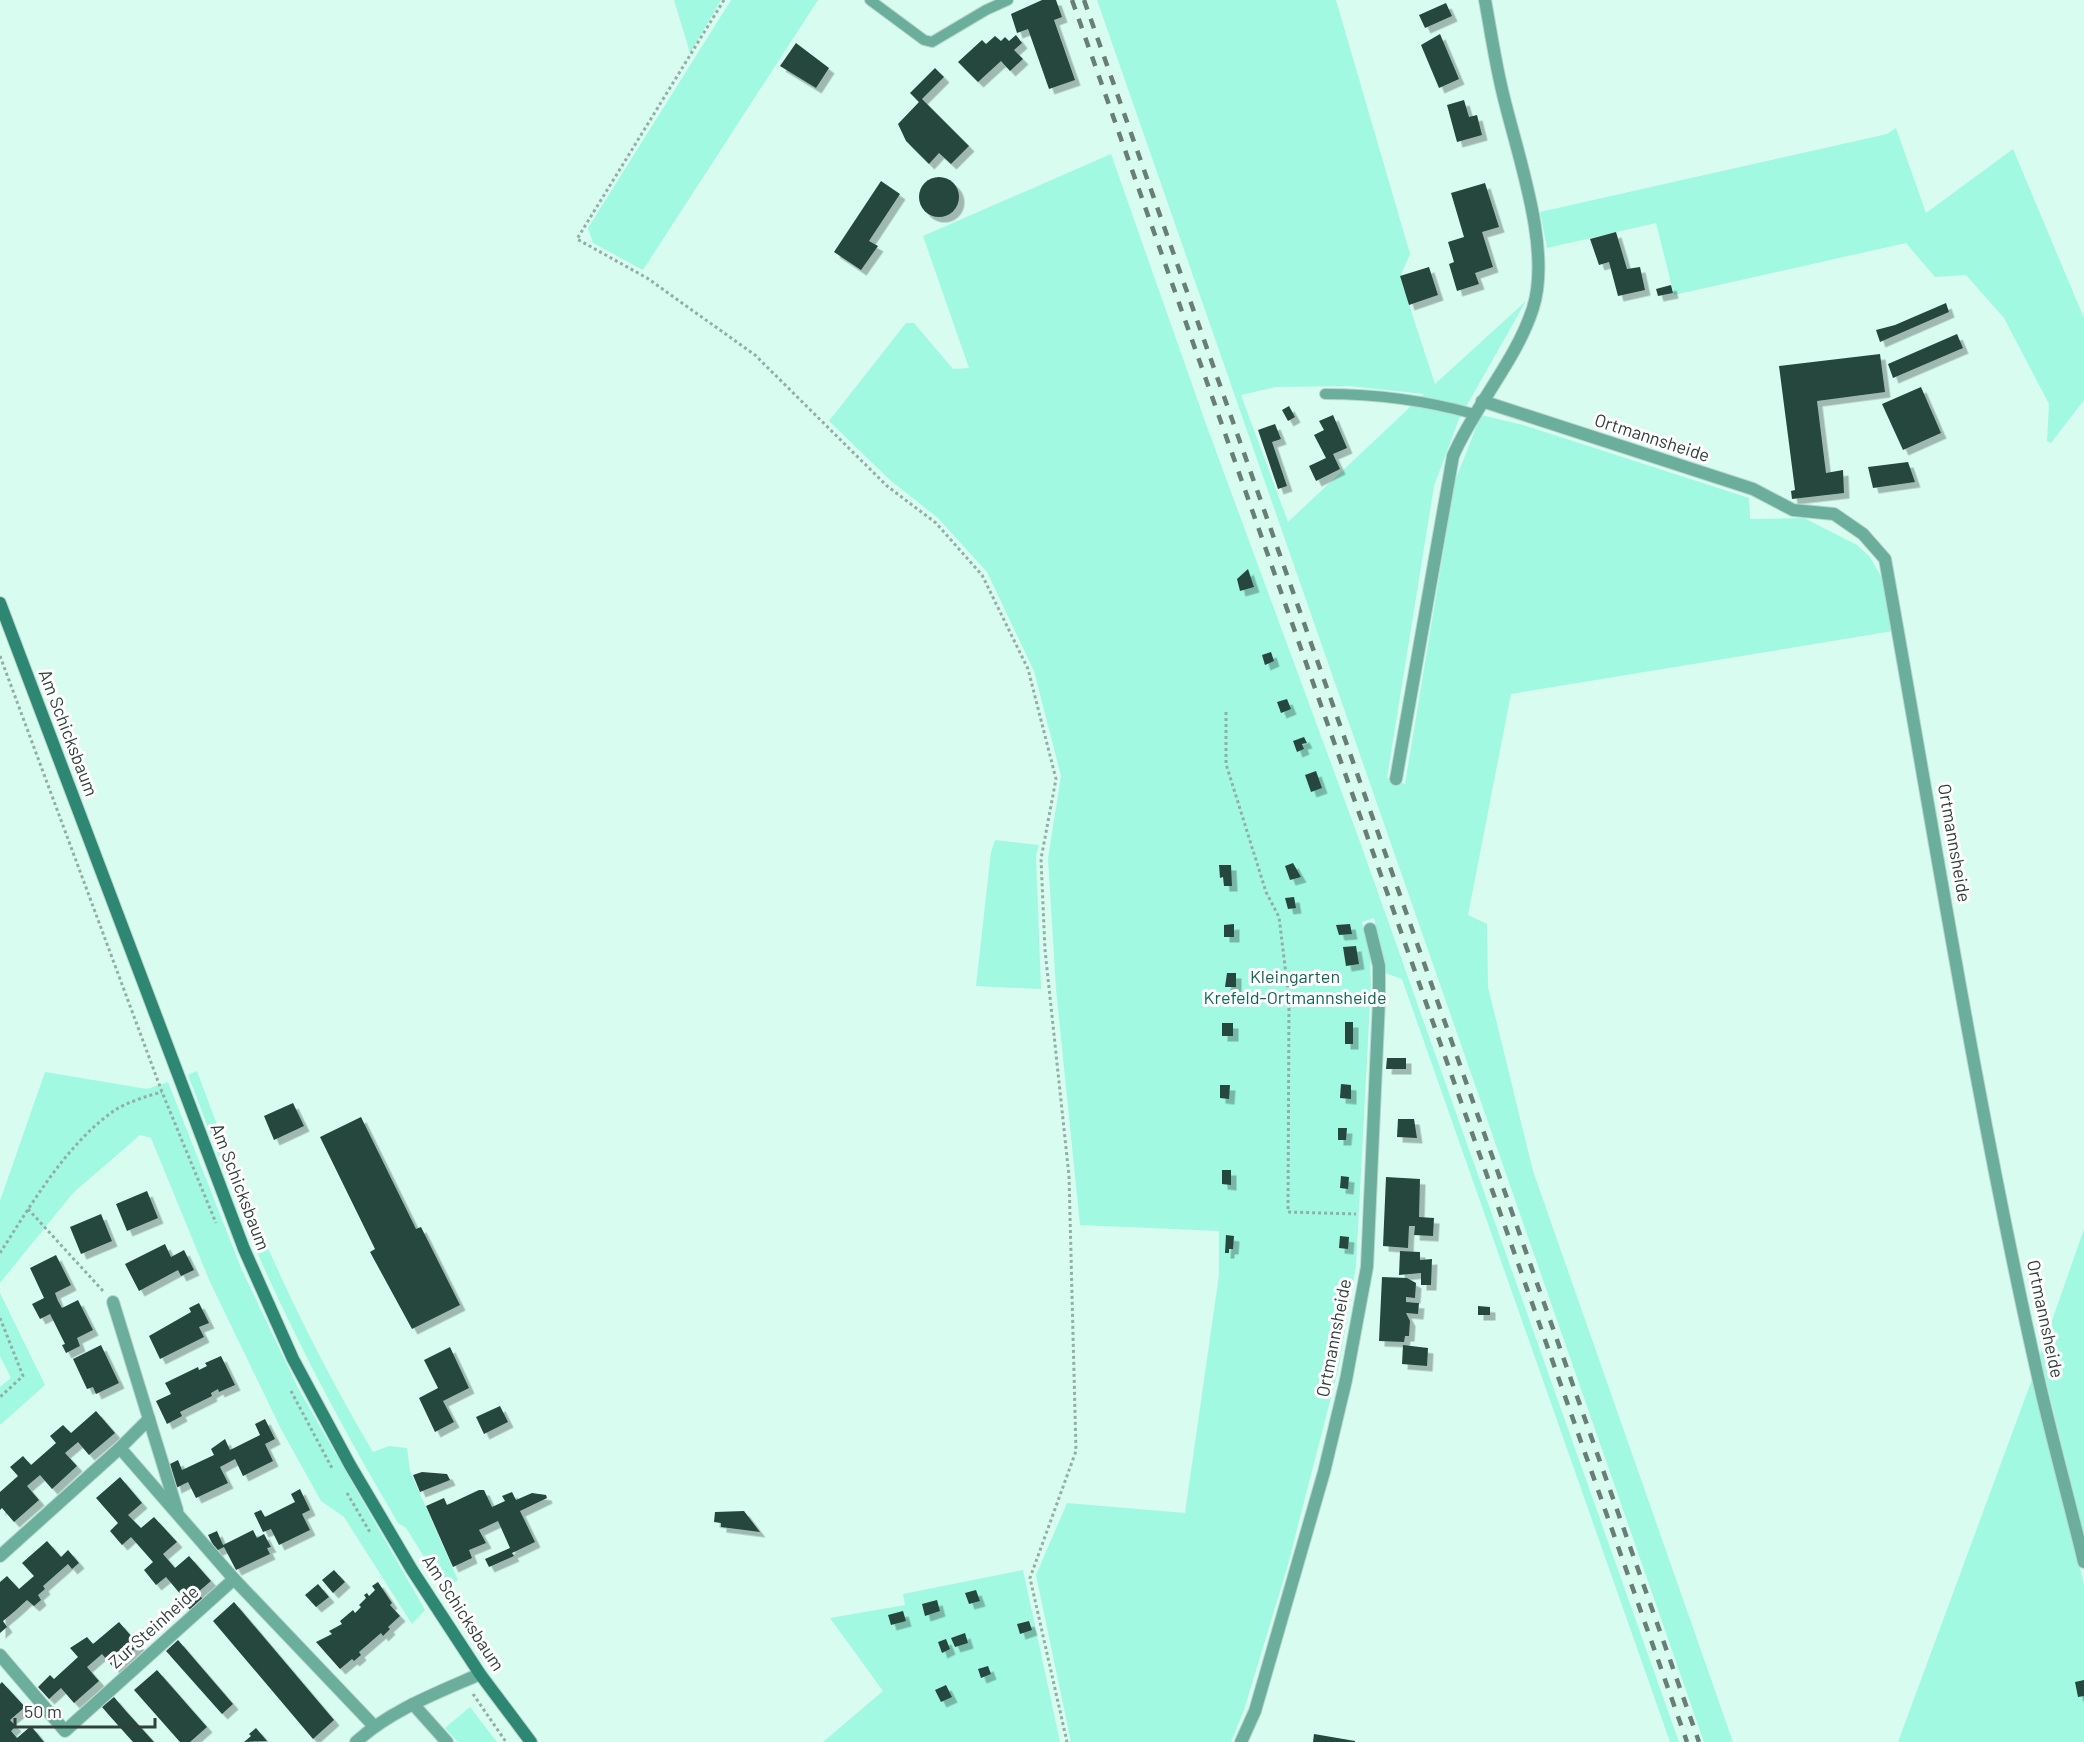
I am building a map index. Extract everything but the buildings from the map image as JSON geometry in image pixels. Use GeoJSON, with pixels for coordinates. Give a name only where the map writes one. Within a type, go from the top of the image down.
{"type":"FeatureCollection","features":[{"type":"Feature","properties":{"kind":"street"},"geometry":{"type":"LineString","coordinates":[[1396,778],[1453,456],[1474,414],[1511,354],[1534,307],[1538,271],[1533,220],[1500,80],[1485,0]]}},
{"type":"Feature","properties":{"kind":"street","name":"Ortmannsheide"},"geometry":{"type":"LineString","coordinates":[[1482,401],[1753,489],[1793,510],[1834,514],[1863,534],[1885,560],[1962,994],[2015,1269],[2038,1379],[2084,1562]]}},
{"type":"Feature","properties":{"kind":"street","name":"Am Schicksbaum"},"geometry":{"type":"LineString","coordinates":[[0,603],[243,1249],[279,1329],[350,1465],[412,1570],[480,1674],[531,1742]]}},
{"type":"Feature","properties":{"kind":"street","name":"Ortmannsheide"},"geometry":{"type":"LineString","coordinates":[[1241,1742],[1255,1711],[1324,1472],[1346,1380],[1367,1267],[1379,1000],[1379,966],[1371,928]]}},
{"type":"Feature","properties":{"kind":"street"},"geometry":{"type":"LineString","coordinates":[[112,1302],[179,1516]]}},
{"type":"Feature","properties":{"kind":"street"},"geometry":{"type":"LineString","coordinates":[[0,1556],[149,1419]]}},
{"type":"Feature","properties":{"kind":"street"},"geometry":{"type":"LineString","coordinates":[[120,1448],[234,1579],[374,1726]]}},
{"type":"Feature","properties":{"kind":"street","name":"Zur Steinheide"},"geometry":{"type":"LineString","coordinates":[[0,1655],[65,1731],[234,1579]]}},
{"type":"Feature","properties":{"kind":"street"},"geometry":{"type":"LineString","coordinates":[[356,1742],[374,1726],[413,1704],[480,1674]]}},
{"type":"Feature","properties":{"kind":"street"},"geometry":{"type":"LineString","coordinates":[[413,1704],[447,1742]]}},
{"type":"Feature","properties":{"kind":"lane"},"geometry":{"type":"LineString","coordinates":[[870,0],[924,40],[932,42],[986,9],[1008,0]]}},
{"type":"Feature","properties":{"kind":"lane"},"geometry":{"type":"LineString","coordinates":[[1325,394],[1394,397],[1433,403],[1474,414]]}},
{"type":"Feature","properties":{"kind":"path"},"geometry":{"type":"LineString","coordinates":[[724,0],[577,239],[647,278],[755,355],[887,486],[936,523],[982,575],[1028,669],[1056,779],[1041,859],[1049,990],[1069,1176],[1076,1451],[1030,1578],[1066,1742]]}},
{"type":"Feature","properties":{"kind":"path"},"geometry":{"type":"LineString","coordinates":[[1226,712],[1226,764],[1266,892],[1279,917],[1289,999],[1288,1212],[1369,1215]]}},
{"type":"Feature","properties":{"kind":"path"},"geometry":{"type":"LineString","coordinates":[[0,1253],[28,1209],[84,1135],[117,1109],[162,1092]]}},
{"type":"Feature","properties":{"kind":"path"},"geometry":{"type":"LineString","coordinates":[[28,1209],[112,1302]]}},
{"type":"Feature","properties":{"kind":"path"},"geometry":{"type":"LineString","coordinates":[[0,1318],[23,1376],[0,1397]]}},
{"type":"Feature","properties":{"kind":"green space"},"geometry":{"type":"Polygon","coordinates":[[[674,0],[721,0],[690,53],[674,0]]]}},
{"type":"Feature","properties":{"kind":"green space"},"geometry":{"type":"Polygon","coordinates":[[[731,0],[818,0],[643,270],[593,243],[588,228],[731,0]]]}},
{"type":"Feature","properties":{"kind":"green space"},"geometry":{"type":"Polygon","coordinates":[[[1097,0],[1336,0],[1410,254],[1400,277],[1435,384],[1526,301],[1459,419],[1434,486],[1387,778],[1405,784],[1455,481],[1481,415],[1523,425],[1749,498],[1750,519],[1804,518],[1857,545],[1870,557],[1883,580],[1893,631],[1511,694],[1468,915],[1487,924],[1488,987],[1533,1171],[1733,1742],[1704,1742],[1097,0]],[[1348,386],[1276,387],[1241,395],[1288,522],[1424,394],[1348,386]]]}},
{"type":"Feature","properties":{"kind":"green space"},"geometry":{"type":"Polygon","coordinates":[[[1896,128],[1926,213],[2013,149],[2084,318],[2084,400],[2051,443],[2047,441],[2049,404],[2004,318],[1966,275],[1935,277],[1906,243],[1674,295],[1656,223],[1547,248],[1540,212],[1887,134],[1896,128]]]}},
{"type":"Feature","properties":{"kind":"green space","name":"Kleingarten Krefeld-Ortmannsheide"},"geometry":{"type":"Polygon","coordinates":[[[1111,154],[1206,424],[1360,842],[1679,1742],[1670,1742],[1402,979],[1385,973],[1374,918],[1362,922],[1370,956],[1371,985],[1356,1266],[1338,1370],[1287,1568],[1244,1710],[1231,1742],[1071,1742],[1036,1575],[1067,1503],[1185,1513],[1219,1275],[1219,1231],[1080,1225],[1056,989],[1048,858],[1061,776],[1034,671],[987,572],[938,518],[890,480],[829,421],[906,323],[914,323],[953,369],[969,368],[923,236],[1111,154]]]}},
{"type":"Feature","properties":{"kind":"green space"},"geometry":{"type":"Polygon","coordinates":[[[995,840],[1039,845],[1036,855],[1041,989],[976,986],[991,852],[995,840]]]}},
{"type":"Feature","properties":{"kind":"green space"},"geometry":{"type":"Polygon","coordinates":[[[197,1071],[215,1121],[276,1266],[347,1406],[373,1452],[389,1446],[407,1448],[410,1471],[458,1580],[442,1592],[426,1569],[428,1563],[406,1528],[398,1523],[361,1459],[276,1295],[242,1215],[188,1075],[197,1071]]]}},
{"type":"Feature","properties":{"kind":"green space"},"geometry":{"type":"Polygon","coordinates":[[[45,1072],[147,1089],[168,1082],[241,1268],[298,1388],[425,1610],[412,1624],[344,1517],[321,1501],[281,1429],[210,1282],[151,1138],[140,1135],[73,1193],[0,1283],[0,1201],[45,1072]]]}},
{"type":"Feature","properties":{"kind":"green space"},"geometry":{"type":"Polygon","coordinates":[[[2084,1229],[2084,1538],[2040,1355],[2084,1229]]]}},
{"type":"Feature","properties":{"kind":"green space"},"geometry":{"type":"Polygon","coordinates":[[[0,1293],[45,1385],[0,1425],[0,1387],[11,1378],[0,1356],[0,1293]]]}},
{"type":"Feature","properties":{"kind":"green space"},"geometry":{"type":"Polygon","coordinates":[[[2034,1374],[2084,1585],[2084,1742],[1898,1742],[2034,1374]]]}},
{"type":"Feature","properties":{"kind":"green space"},"geometry":{"type":"Polygon","coordinates":[[[1023,1570],[1060,1742],[823,1742],[883,1691],[830,1618],[905,1605],[903,1594],[1023,1570]]]}},
{"type":"Feature","properties":{"kind":"green space"},"geometry":{"type":"Polygon","coordinates":[[[470,1707],[497,1742],[458,1742],[445,1728],[470,1707]]]}},
{"type":"Feature","properties":{"kind":"railway"},"geometry":{"type":"LineString","coordinates":[[1072,0],[1687,1742]]}},
{"type":"Feature","properties":{"kind":"railway"},"geometry":{"type":"LineString","coordinates":[[1084,0],[1699,1742]]}}]}
